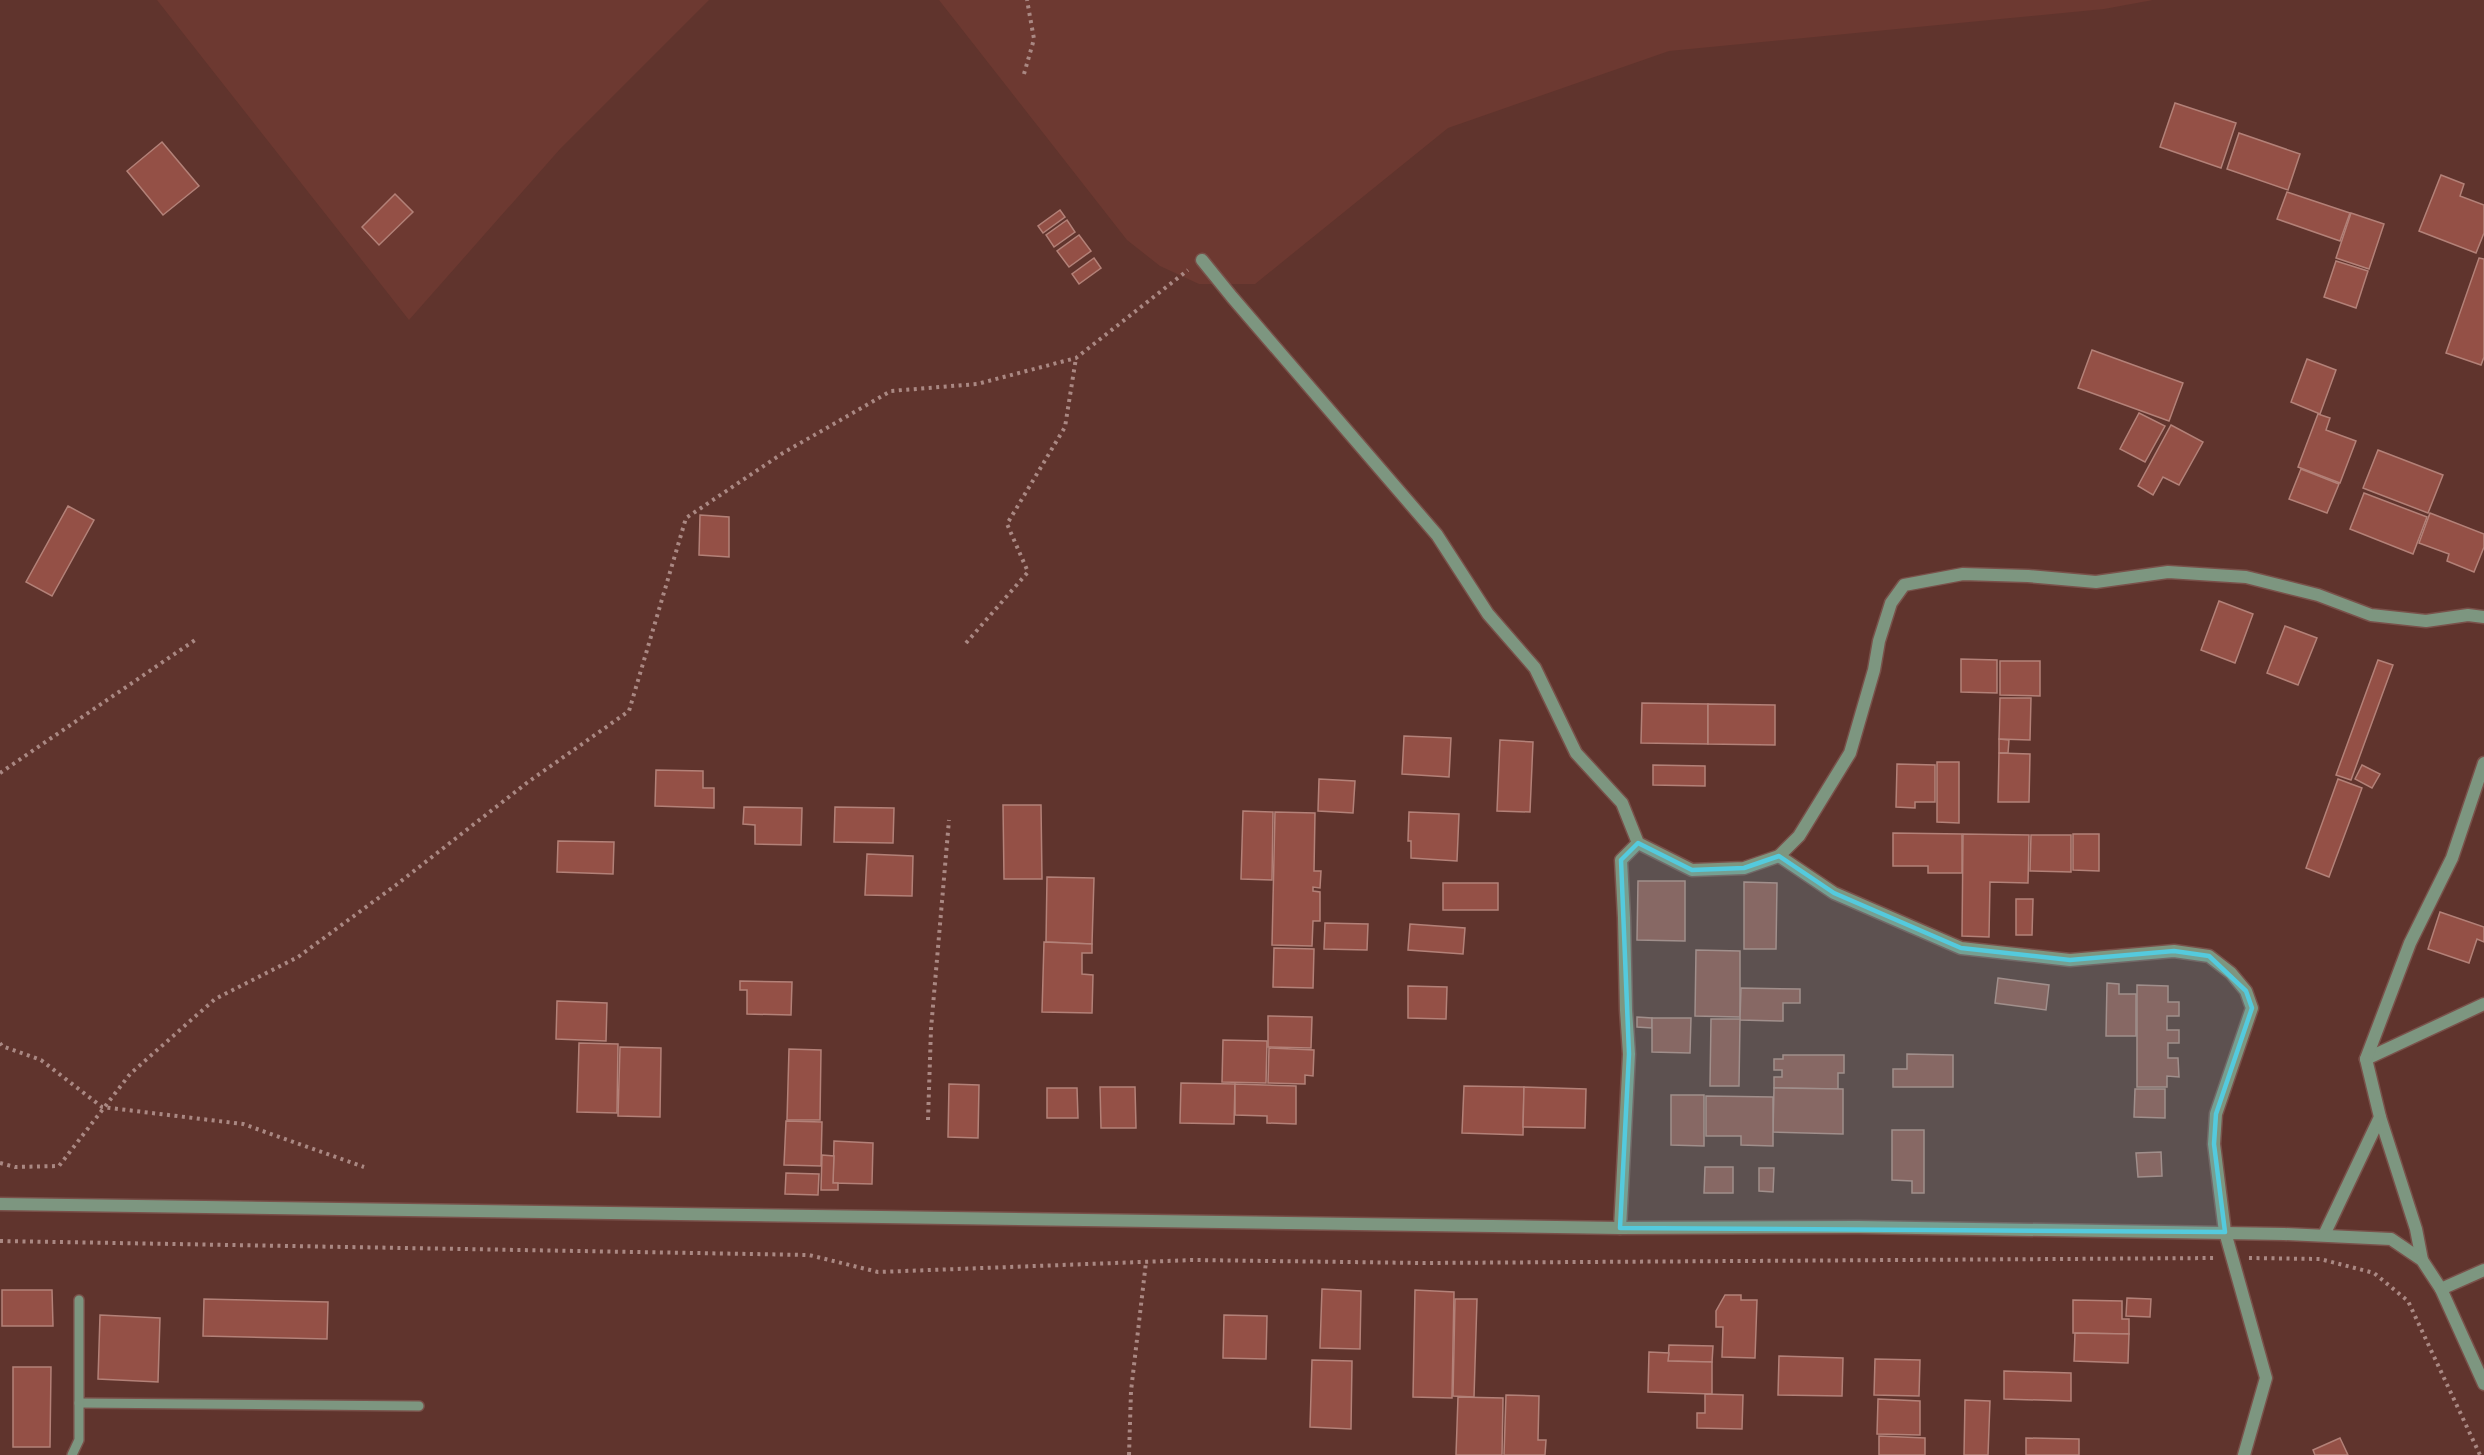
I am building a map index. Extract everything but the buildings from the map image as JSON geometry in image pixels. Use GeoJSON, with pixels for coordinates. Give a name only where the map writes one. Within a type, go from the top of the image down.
{"type":"FeatureCollection","features":[{"type":"Feature","properties":{"kind":"street"},"geometry":{"type":"LineString","coordinates":[[1202,260],[1437,535],[1488,614],[1535,668],[1576,753],[1622,803],[1638,843],[1692,870],[1744,868],[1779,856],[1799,836],[1850,753],[1874,670],[1879,641],[1892,603],[1904,585],[1963,574],[2028,576],[2096,582],[2168,572],[2247,577],[2318,595],[2371,615],[2426,621],[2468,615],[2484,617]]}},
{"type":"Feature","properties":{"kind":"street"},"geometry":{"type":"LineString","coordinates":[[2484,763],[2452,858],[2410,943],[2366,1059],[2380,1117],[2416,1229],[2422,1260],[2441,1289],[2484,1384]]}},
{"type":"Feature","properties":{"kind":"street"},"geometry":{"type":"LineString","coordinates":[[1620,1228],[1629,1054],[1621,860],[1638,843]]}},
{"type":"Feature","properties":{"kind":"street"},"geometry":{"type":"LineString","coordinates":[[1779,856],[1834,893],[1961,948],[2070,960],[2174,951],[2209,956],[2231,973],[2246,992],[2253,1008],[2216,1114],[2214,1144],[2224,1232],[2266,1378],[2244,1455]]}},
{"type":"Feature","properties":{"kind":"street"},"geometry":{"type":"LineString","coordinates":[[2366,1059],[2484,1004]]}},
{"type":"Feature","properties":{"kind":"street"},"geometry":{"type":"LineString","coordinates":[[2324,1235],[2380,1117]]}},
{"type":"Feature","properties":{"kind":"street"},"geometry":{"type":"LineString","coordinates":[[0,1204],[1620,1228],[1858,1227],[2224,1232],[2391,1239],[2422,1260]]}},
{"type":"Feature","properties":{"kind":"street"},"geometry":{"type":"LineString","coordinates":[[2441,1289],[2484,1270]]}},
{"type":"Feature","properties":{"kind":"lane"},"geometry":{"type":"LineString","coordinates":[[72,1455],[79,1440],[79,1300]]}},
{"type":"Feature","properties":{"kind":"lane"},"geometry":{"type":"LineString","coordinates":[[79,1403],[419,1406]]}},
{"type":"Feature","properties":{"kind":"path"},"geometry":{"type":"LineString","coordinates":[[1024,74],[1034,39],[1027,0]]}},
{"type":"Feature","properties":{"kind":"path"},"geometry":{"type":"LineString","coordinates":[[0,1163],[15,1167],[59,1166],[102,1107],[130,1074],[215,999],[298,957],[396,885],[528,782],[629,711],[686,518],[783,453],[891,390],[977,384],[1076,358],[1202,260]]}},
{"type":"Feature","properties":{"kind":"path"},"geometry":{"type":"LineString","coordinates":[[966,643],[1028,572],[1007,524],[1065,427],[1076,358]]}},
{"type":"Feature","properties":{"kind":"path"},"geometry":{"type":"LineString","coordinates":[[0,773],[198,638]]}},
{"type":"Feature","properties":{"kind":"path"},"geometry":{"type":"LineString","coordinates":[[928,1120],[931,1029],[950,820]]}},
{"type":"Feature","properties":{"kind":"path"},"geometry":{"type":"LineString","coordinates":[[0,1043],[2,1046],[41,1060],[102,1107],[243,1124],[364,1167]]}},
{"type":"Feature","properties":{"kind":"path"},"geometry":{"type":"LineString","coordinates":[[0,1241],[809,1255],[878,1272],[1193,1260],[1436,1263],[2320,1259],[2374,1273],[2408,1301],[2480,1455]]}},
{"type":"Feature","properties":{"kind":"path"},"geometry":{"type":"LineString","coordinates":[[1129,1455],[1131,1390],[1146,1262]]}},
{"type":"Feature","properties":{"kind":"highlighted area"},"geometry":{"type":"Polygon","coordinates":[[[1638,843],[1692,870],[1744,868],[1779,856],[1834,893],[1961,948],[2070,960],[2174,951],[2209,956],[2246,991],[2252,1008],[2216,1114],[2214,1144],[2225,1232],[1620,1228],[1629,1054],[1621,860],[1638,843]]]}},
{"type":"Feature","properties":{"kind":"shaded area"},"geometry":{"type":"Polygon","coordinates":[[[157,0],[709,0],[560,149],[409,320],[157,0]]]}},
{"type":"Feature","properties":{"kind":"shaded area"},"geometry":{"type":"Polygon","coordinates":[[[939,0],[2153,0],[2104,9],[1669,51],[1448,128],[1255,284],[1199,284],[1160,266],[1127,240],[939,0]]]}}]}
